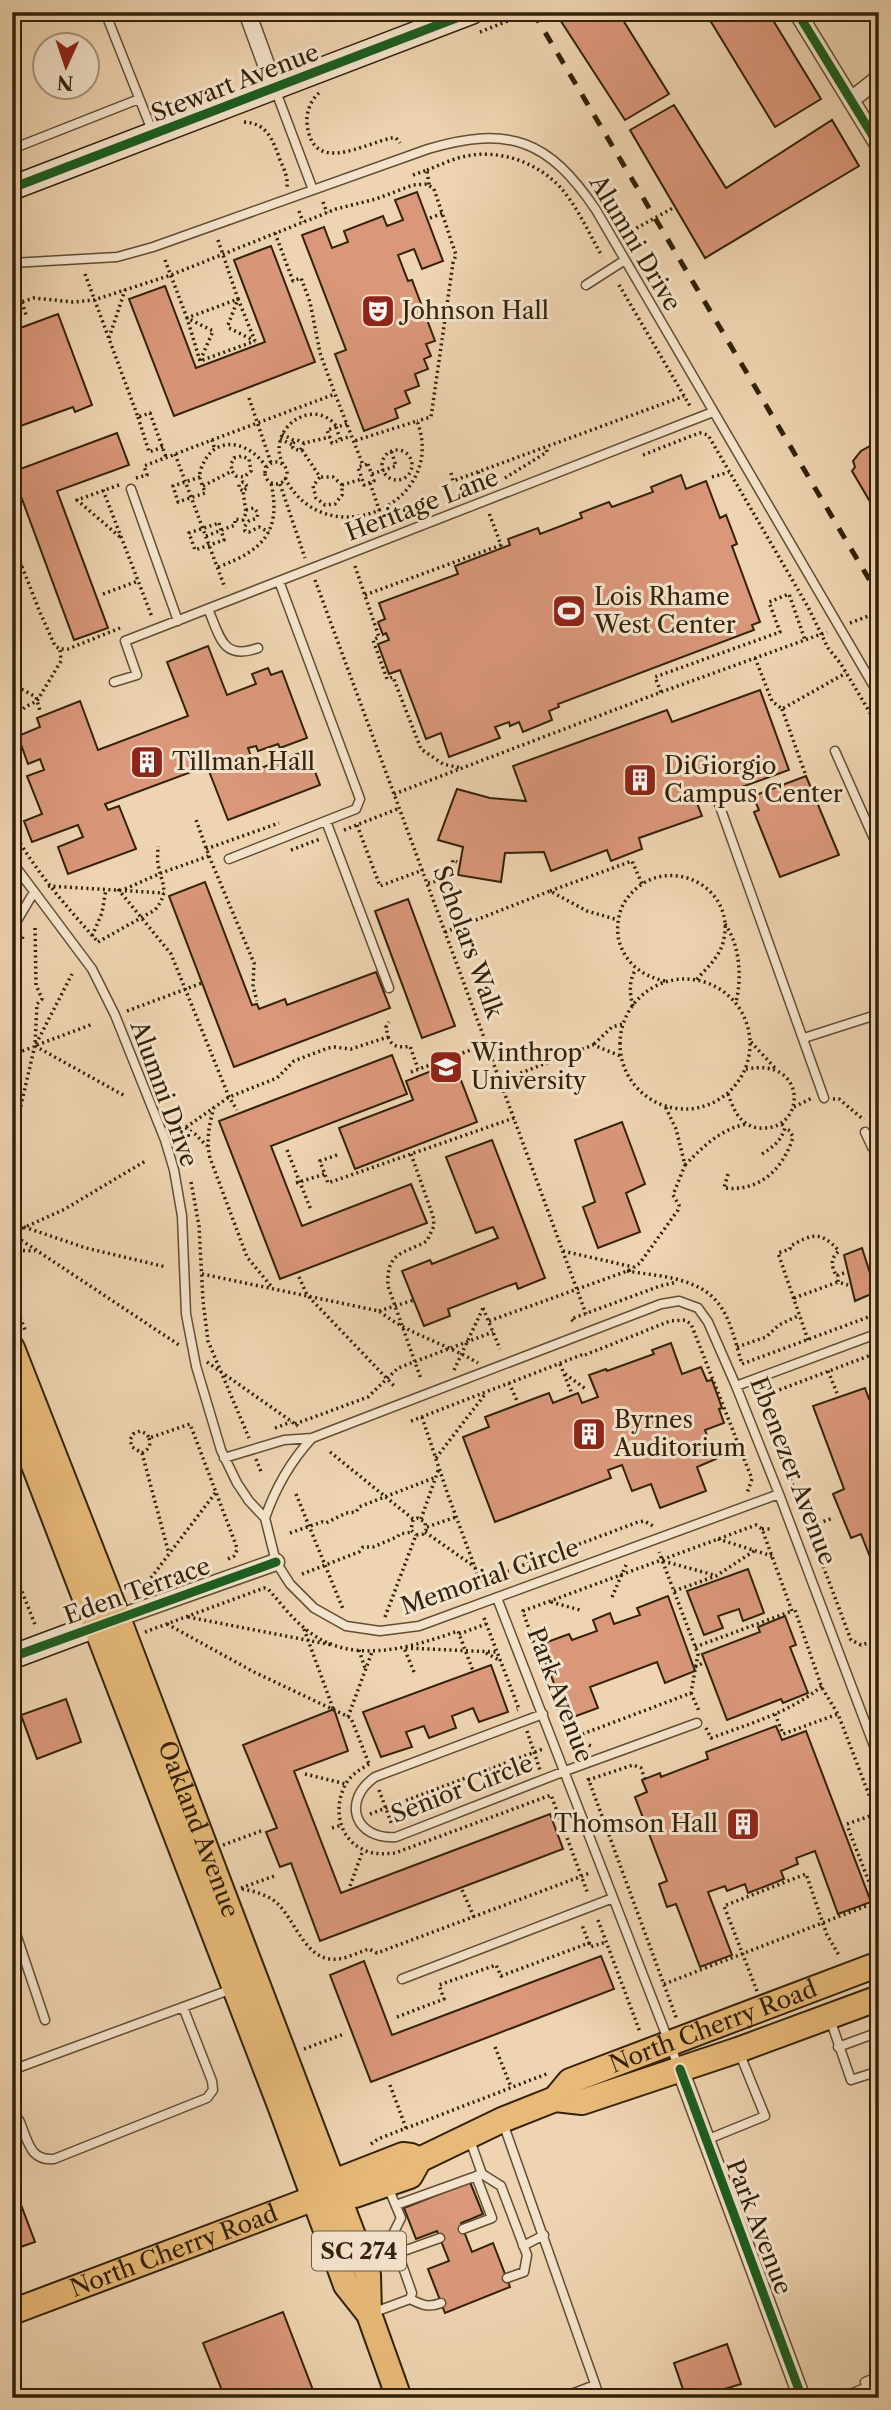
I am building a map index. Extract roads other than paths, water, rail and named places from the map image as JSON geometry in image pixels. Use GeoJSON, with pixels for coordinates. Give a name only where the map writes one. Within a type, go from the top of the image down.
{"type":"FeatureCollection","features":[{"type":"Feature","properties":{"kind":"main road","name":"Oakland Avenue"},"geometry":{"type":"LineString","coordinates":[[12,1348],[234,1988],[325,2194],[368,2275],[369,2314],[399,2398]]}},
{"type":"Feature","properties":{"kind":"main road","name":"Oakland Avenue"},"geometry":{"type":"LineString","coordinates":[[12,1408],[108,1622],[325,2194]]}},
{"type":"Feature","properties":{"kind":"main road","name":"North Cherry Road"},"geometry":{"type":"LineString","coordinates":[[555,2099],[570,2081],[675,2032],[879,1965]]}},
{"type":"Feature","properties":{"kind":"main road","name":"North Cherry Road"},"geometry":{"type":"LineString","coordinates":[[12,2312],[325,2194],[392,2195],[410,2176],[419,2160],[502,2120],[555,2099],[582,2102],[738,2050],[879,1998]]}},
{"type":"Feature","properties":{"kind":"main road","name":"North Cherry Road"},"geometry":{"type":"LineString","coordinates":[[325,2194],[339,2179],[403,2155],[419,2160]]}},
{"type":"Feature","properties":{"kind":"street"},"geometry":{"type":"LineString","coordinates":[[247,12],[275,89]]}},
{"type":"Feature","properties":{"kind":"street","name":"Stewart Avenue"},"geometry":{"type":"LineString","coordinates":[[12,188],[472,12]]}},
{"type":"Feature","properties":{"kind":"street"},"geometry":{"type":"LineString","coordinates":[[797,12],[879,146]]}},
{"type":"Feature","properties":{"kind":"street"},"geometry":{"type":"LineString","coordinates":[[851,100],[879,78]]}},
{"type":"Feature","properties":{"kind":"street","name":"Eden Terrace"},"geometry":{"type":"LineString","coordinates":[[12,1657],[276,1562]]}},
{"type":"Feature","properties":{"kind":"street","name":"Park Avenue"},"geometry":{"type":"LineString","coordinates":[[680,2070],[802,2398]]}},
{"type":"Feature","properties":{"kind":"lane"},"geometry":{"type":"LineString","coordinates":[[105,12],[153,135]]}},
{"type":"Feature","properties":{"kind":"lane"},"geometry":{"type":"LineString","coordinates":[[275,89],[313,190]]}},
{"type":"Feature","properties":{"kind":"lane"},"geometry":{"type":"LineString","coordinates":[[12,149],[139,99]]}},
{"type":"Feature","properties":{"kind":"lane","name":"Alumni Drive"},"geometry":{"type":"LineString","coordinates":[[12,263],[117,257],[153,247],[458,140],[486,137],[519,142],[550,156],[576,180],[625,260],[879,695]]}},
{"type":"Feature","properties":{"kind":"lane"},"geometry":{"type":"LineString","coordinates":[[586,285],[625,260]]}},
{"type":"Feature","properties":{"kind":"lane","name":"Heritage Lane"},"geometry":{"type":"LineString","coordinates":[[114,682],[137,675],[125,641],[713,412]]}},
{"type":"Feature","properties":{"kind":"lane"},"geometry":{"type":"LineString","coordinates":[[131,489],[178,621]]}},
{"type":"Feature","properties":{"kind":"lane"},"geometry":{"type":"LineString","coordinates":[[229,859],[356,809],[360,799],[279,581]]}},
{"type":"Feature","properties":{"kind":"lane"},"geometry":{"type":"LineString","coordinates":[[208,609],[228,650],[246,652],[258,648]]}},
{"type":"Feature","properties":{"kind":"lane"},"geometry":{"type":"LineString","coordinates":[[835,751],[879,850]]}},
{"type":"Feature","properties":{"kind":"lane"},"geometry":{"type":"LineString","coordinates":[[719,804],[824,1098]]}},
{"type":"Feature","properties":{"kind":"lane"},"geometry":{"type":"LineString","coordinates":[[326,821],[389,988]]}},
{"type":"Feature","properties":{"kind":"lane","name":"Alumni Drive"},"geometry":{"type":"LineString","coordinates":[[12,862],[92,969],[115,1016],[165,1140],[174,1170],[181,1216],[186,1314],[194,1354],[223,1454]]}},
{"type":"Feature","properties":{"kind":"lane"},"geometry":{"type":"LineString","coordinates":[[12,929],[34,892]]}},
{"type":"Feature","properties":{"kind":"lane"},"geometry":{"type":"LineString","coordinates":[[804,1038],[879,1014]]}},
{"type":"Feature","properties":{"kind":"lane"},"geometry":{"type":"LineString","coordinates":[[865,1132],[872,1147],[879,1154]]}},
{"type":"Feature","properties":{"kind":"lane","name":"Ebenezer Avenue"},"geometry":{"type":"LineString","coordinates":[[312,1438],[661,1304],[679,1301],[698,1308],[708,1322],[736,1386],[879,1759]]}},
{"type":"Feature","properties":{"kind":"lane"},"geometry":{"type":"LineString","coordinates":[[736,1386],[879,1333]]}},
{"type":"Feature","properties":{"kind":"lane"},"geometry":{"type":"LineString","coordinates":[[223,1454],[284,1440],[312,1438]]}},
{"type":"Feature","properties":{"kind":"lane"},"geometry":{"type":"LineString","coordinates":[[265,1518],[284,1473],[312,1438]]}},
{"type":"Feature","properties":{"kind":"lane","name":"Memorial Circle"},"geometry":{"type":"LineString","coordinates":[[223,1454],[237,1483],[265,1518],[276,1562],[290,1584],[314,1608],[349,1627],[380,1632],[419,1626],[779,1494]]}},
{"type":"Feature","properties":{"kind":"lane","name":"Park Avenue"},"geometry":{"type":"LineString","coordinates":[[497,1598],[613,1898],[675,2032],[680,2070]]}},
{"type":"Feature","properties":{"kind":"lane","name":"Senior Circle"},"geometry":{"type":"LineString","coordinates":[[543,1714],[375,1777],[362,1790],[357,1801],[356,1814],[360,1825],[370,1834],[382,1838],[396,1837],[697,1723]]}},
{"type":"Feature","properties":{"kind":"lane"},"geometry":{"type":"LineString","coordinates":[[402,1979],[613,1898]]}},
{"type":"Feature","properties":{"kind":"lane"},"geometry":{"type":"LineString","coordinates":[[12,1923],[45,2020]]}},
{"type":"Feature","properties":{"kind":"lane"},"geometry":{"type":"LineString","coordinates":[[12,2070],[234,1988]]}},
{"type":"Feature","properties":{"kind":"lane"},"geometry":{"type":"LineString","coordinates":[[12,2123],[19,2120],[34,2154],[43,2160],[54,2159],[207,2098],[213,2090],[212,2081],[183,2007]]}},
{"type":"Feature","properties":{"kind":"lane"},"geometry":{"type":"LineString","coordinates":[[829,2016],[851,2080],[879,2071]]}},
{"type":"Feature","properties":{"kind":"lane"},"geometry":{"type":"LineString","coordinates":[[838,2047],[879,2032]]}},
{"type":"Feature","properties":{"kind":"lane"},"geometry":{"type":"LineString","coordinates":[[706,2140],[765,2116],[738,2050]]}},
{"type":"Feature","properties":{"kind":"lane"},"geometry":{"type":"LineString","coordinates":[[502,2120],[600,2398]]}},
{"type":"Feature","properties":{"kind":"lane"},"geometry":{"type":"LineString","coordinates":[[466,2225],[492,2218],[469,2138]]}},
{"type":"Feature","properties":{"kind":"lane"},"geometry":{"type":"LineString","coordinates":[[392,2195],[418,2200],[479,2175]]}},
{"type":"Feature","properties":{"kind":"lane"},"geometry":{"type":"LineString","coordinates":[[479,2175],[501,2186],[527,2255],[524,2272],[507,2278]]}},
{"type":"Feature","properties":{"kind":"lane"},"geometry":{"type":"LineString","coordinates":[[392,2195],[401,2218],[392,2236],[412,2292],[410,2299]]}},
{"type":"Feature","properties":{"kind":"lane"},"geometry":{"type":"LineString","coordinates":[[523,2246],[544,2235]]}},
{"type":"Feature","properties":{"kind":"lane"},"geometry":{"type":"LineString","coordinates":[[398,2253],[435,2237]]}},
{"type":"Feature","properties":{"kind":"lane"},"geometry":{"type":"LineString","coordinates":[[369,2314],[410,2299],[425,2307],[441,2303]]}},
{"type":"Feature","properties":{"kind":"lane"},"geometry":{"type":"LineString","coordinates":[[841,2398],[867,2387],[865,2382],[879,2376]]}},
{"type":"Feature","properties":{"kind":"lane"},"geometry":{"type":"LineString","coordinates":[[561,2398],[595,2385]]}},
{"type":"Feature","properties":{"kind":"railway"},"geometry":{"type":"LineString","coordinates":[[533,12],[879,596]]}},
{"type":"Feature","properties":{"kind":"place","name":"Johnson Hall"},"geometry":{"type":"Point","coordinates":[378,311]}},
{"type":"Feature","properties":{"kind":"place","name":"Lois Rhame West Center"},"geometry":{"type":"Point","coordinates":[569,611]}},
{"type":"Feature","properties":{"kind":"place","name":"Tillman Hall"},"geometry":{"type":"Point","coordinates":[147,762]}},
{"type":"Feature","properties":{"kind":"place","name":"DiGiorgio Campus Center"},"geometry":{"type":"Point","coordinates":[640,780]}},
{"type":"Feature","properties":{"kind":"place","name":"Winthrop University"},"geometry":{"type":"Point","coordinates":[446,1067]}},
{"type":"Feature","properties":{"kind":"place","name":"Byrnes Auditorium"},"geometry":{"type":"Point","coordinates":[589,1434]}},
{"type":"Feature","properties":{"kind":"place","name":"Thomson Hall"},"geometry":{"type":"Point","coordinates":[743,1824]}}]}
